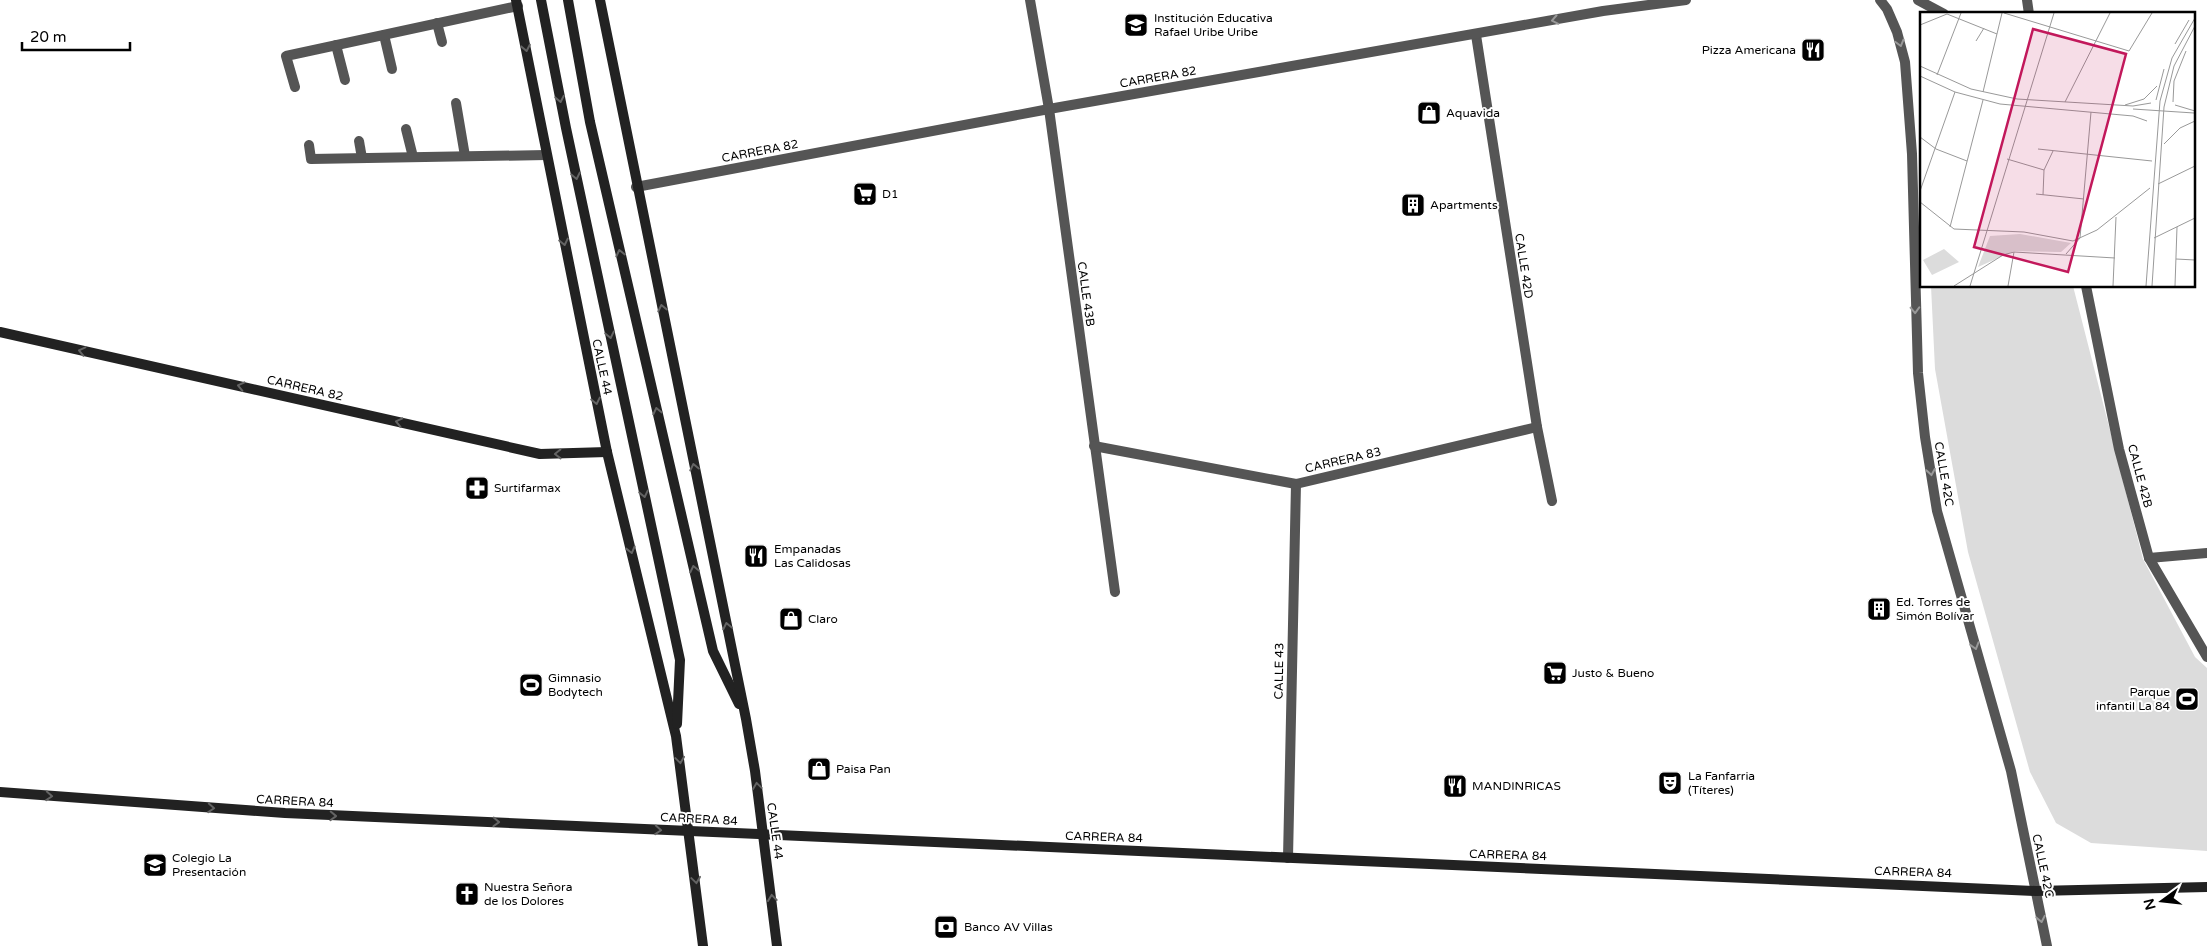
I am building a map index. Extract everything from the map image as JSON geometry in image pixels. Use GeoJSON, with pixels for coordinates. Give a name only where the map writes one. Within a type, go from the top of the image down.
{"type":"FeatureCollection","features":[{"type":"Feature","properties":{"kind":"street","name":"CALLE 44"},"geometry":{"type":"LineString","coordinates":[[541,0],[566,128],[680,660],[676,736]]}},
{"type":"Feature","properties":{"kind":"street","name":"CALLE 44"},"geometry":{"type":"LineString","coordinates":[[568,0],[590,122],[712,651],[746,720]]}},
{"type":"Feature","properties":{"kind":"street","name":"CALLE 44"},"geometry":{"type":"LineString","coordinates":[[600,0],[636,187],[746,720],[777,946]]}},
{"type":"Feature","properties":{"kind":"street","name":"CALLE 43B"},"geometry":{"type":"LineString","coordinates":[[1030,0],[1049,109],[1115,592]]}},
{"type":"Feature","properties":{"kind":"street","name":"CARRERA 82"},"geometry":{"type":"LineString","coordinates":[[636,187],[1049,109],[1476,35],[1603,11],[1686,0]]}},
{"type":"Feature","properties":{"kind":"street","name":"CALLE 42C"},"geometry":{"type":"LineString","coordinates":[[1880,0],[1887,9],[1897,32],[1906,62],[1912,154],[1918,373],[1925,437],[1938,510],[2011,771],[2047,946]]}},
{"type":"Feature","properties":{"kind":"street"},"geometry":{"type":"LineString","coordinates":[[1918,0],[1940,12]]}},
{"type":"Feature","properties":{"kind":"street","name":"CALLE 44"},"geometry":{"type":"LineString","coordinates":[[517,3],[607,452],[676,736],[703,946]]}},
{"type":"Feature","properties":{"kind":"street"},"geometry":{"type":"LineString","coordinates":[[295,87],[286,56],[437,23],[517,3]]}},
{"type":"Feature","properties":{"kind":"street"},"geometry":{"type":"LineString","coordinates":[[437,23],[442,42]]}},
{"type":"Feature","properties":{"kind":"street"},"geometry":{"type":"LineString","coordinates":[[384,34],[392,69]]}},
{"type":"Feature","properties":{"kind":"street","name":"CALLE 42D"},"geometry":{"type":"LineString","coordinates":[[1476,35],[1537,427],[1552,501]]}},
{"type":"Feature","properties":{"kind":"street"},"geometry":{"type":"LineString","coordinates":[[336,45],[345,80]]}},
{"type":"Feature","properties":{"kind":"street"},"geometry":{"type":"LineString","coordinates":[[456,103],[465,156]]}},
{"type":"Feature","properties":{"kind":"street"},"geometry":{"type":"LineString","coordinates":[[406,129],[413,157]]}},
{"type":"Feature","properties":{"kind":"street"},"geometry":{"type":"LineString","coordinates":[[359,141],[362,158]]}},
{"type":"Feature","properties":{"kind":"street"},"geometry":{"type":"LineString","coordinates":[[308,146],[311,159],[546,154]]}},
{"type":"Feature","properties":{"kind":"street","name":"CALLE 42B"},"geometry":{"type":"LineString","coordinates":[[2086,288],[2119,449],[2149,558],[2207,657]]}},
{"type":"Feature","properties":{"kind":"street","name":"CARRERA 82"},"geometry":{"type":"LineString","coordinates":[[0,332],[540,454],[607,452]]}},
{"type":"Feature","properties":{"kind":"street","name":"CARRERA 83"},"geometry":{"type":"LineString","coordinates":[[1094,446],[1296,484],[1537,427]]}},
{"type":"Feature","properties":{"kind":"street","name":"CALLE 43"},"geometry":{"type":"LineString","coordinates":[[1288,858],[1296,484]]}},
{"type":"Feature","properties":{"kind":"street"},"geometry":{"type":"LineString","coordinates":[[2149,558],[2207,553]]}},
{"type":"Feature","properties":{"kind":"street","name":"CARRERA 84"},"geometry":{"type":"LineString","coordinates":[[0,792],[285,813],[2036,891],[2207,887]]}},
{"type":"Feature","properties":{"kind":"shaded area"},"geometry":{"type":"Polygon","coordinates":[[[1931,288],[2074,288],[2143,559],[2195,657],[2207,668],[2207,851],[2091,843],[2056,823],[2030,772],[1968,552],[1935,369],[1931,288]]]}},
{"type":"Feature","properties":{"kind":"place","name":"Institución Educativa Rafael Uribe Uribe"},"geometry":{"type":"Point","coordinates":[1136,25]}},
{"type":"Feature","properties":{"kind":"place","name":"Pizza Americana"},"geometry":{"type":"Point","coordinates":[1813,50]}},
{"type":"Feature","properties":{"kind":"place","name":"Aquavida"},"geometry":{"type":"Point","coordinates":[1429,113]}},
{"type":"Feature","properties":{"kind":"place","name":"D1"},"geometry":{"type":"Point","coordinates":[865,194]}},
{"type":"Feature","properties":{"kind":"place","name":"Apartments"},"geometry":{"type":"Point","coordinates":[1413,205]}},
{"type":"Feature","properties":{"kind":"place","name":"Surtifarmax"},"geometry":{"type":"Point","coordinates":[477,488]}},
{"type":"Feature","properties":{"kind":"place","name":"Empanadas Las Calidosas"},"geometry":{"type":"Point","coordinates":[756,556]}},
{"type":"Feature","properties":{"kind":"place","name":"Ed. Torres de Simón Bolívar"},"geometry":{"type":"Point","coordinates":[1879,609]}},
{"type":"Feature","properties":{"kind":"place","name":"Claro"},"geometry":{"type":"Point","coordinates":[791,619]}},
{"type":"Feature","properties":{"kind":"place","name":"Justo & Bueno"},"geometry":{"type":"Point","coordinates":[1555,673]}},
{"type":"Feature","properties":{"kind":"place","name":"Gimnasio Bodytech"},"geometry":{"type":"Point","coordinates":[531,685]}},
{"type":"Feature","properties":{"kind":"place","name":"Parque infantil La 84"},"geometry":{"type":"Point","coordinates":[2187,699]}},
{"type":"Feature","properties":{"kind":"place","name":"Paisa Pan"},"geometry":{"type":"Point","coordinates":[819,769]}},
{"type":"Feature","properties":{"kind":"place","name":"La Fanfarria (Títeres)"},"geometry":{"type":"Point","coordinates":[1670,783]}},
{"type":"Feature","properties":{"kind":"place","name":"MANDINRICAS"},"geometry":{"type":"Point","coordinates":[1455,786]}},
{"type":"Feature","properties":{"kind":"place","name":"Colegio La Presentación"},"geometry":{"type":"Point","coordinates":[155,865]}},
{"type":"Feature","properties":{"kind":"place","name":"Nuestra Señora de los Dolores"},"geometry":{"type":"Point","coordinates":[467,894]}},
{"type":"Feature","properties":{"kind":"place","name":"Banco AV Villas"},"geometry":{"type":"Point","coordinates":[946,927]}}]}
